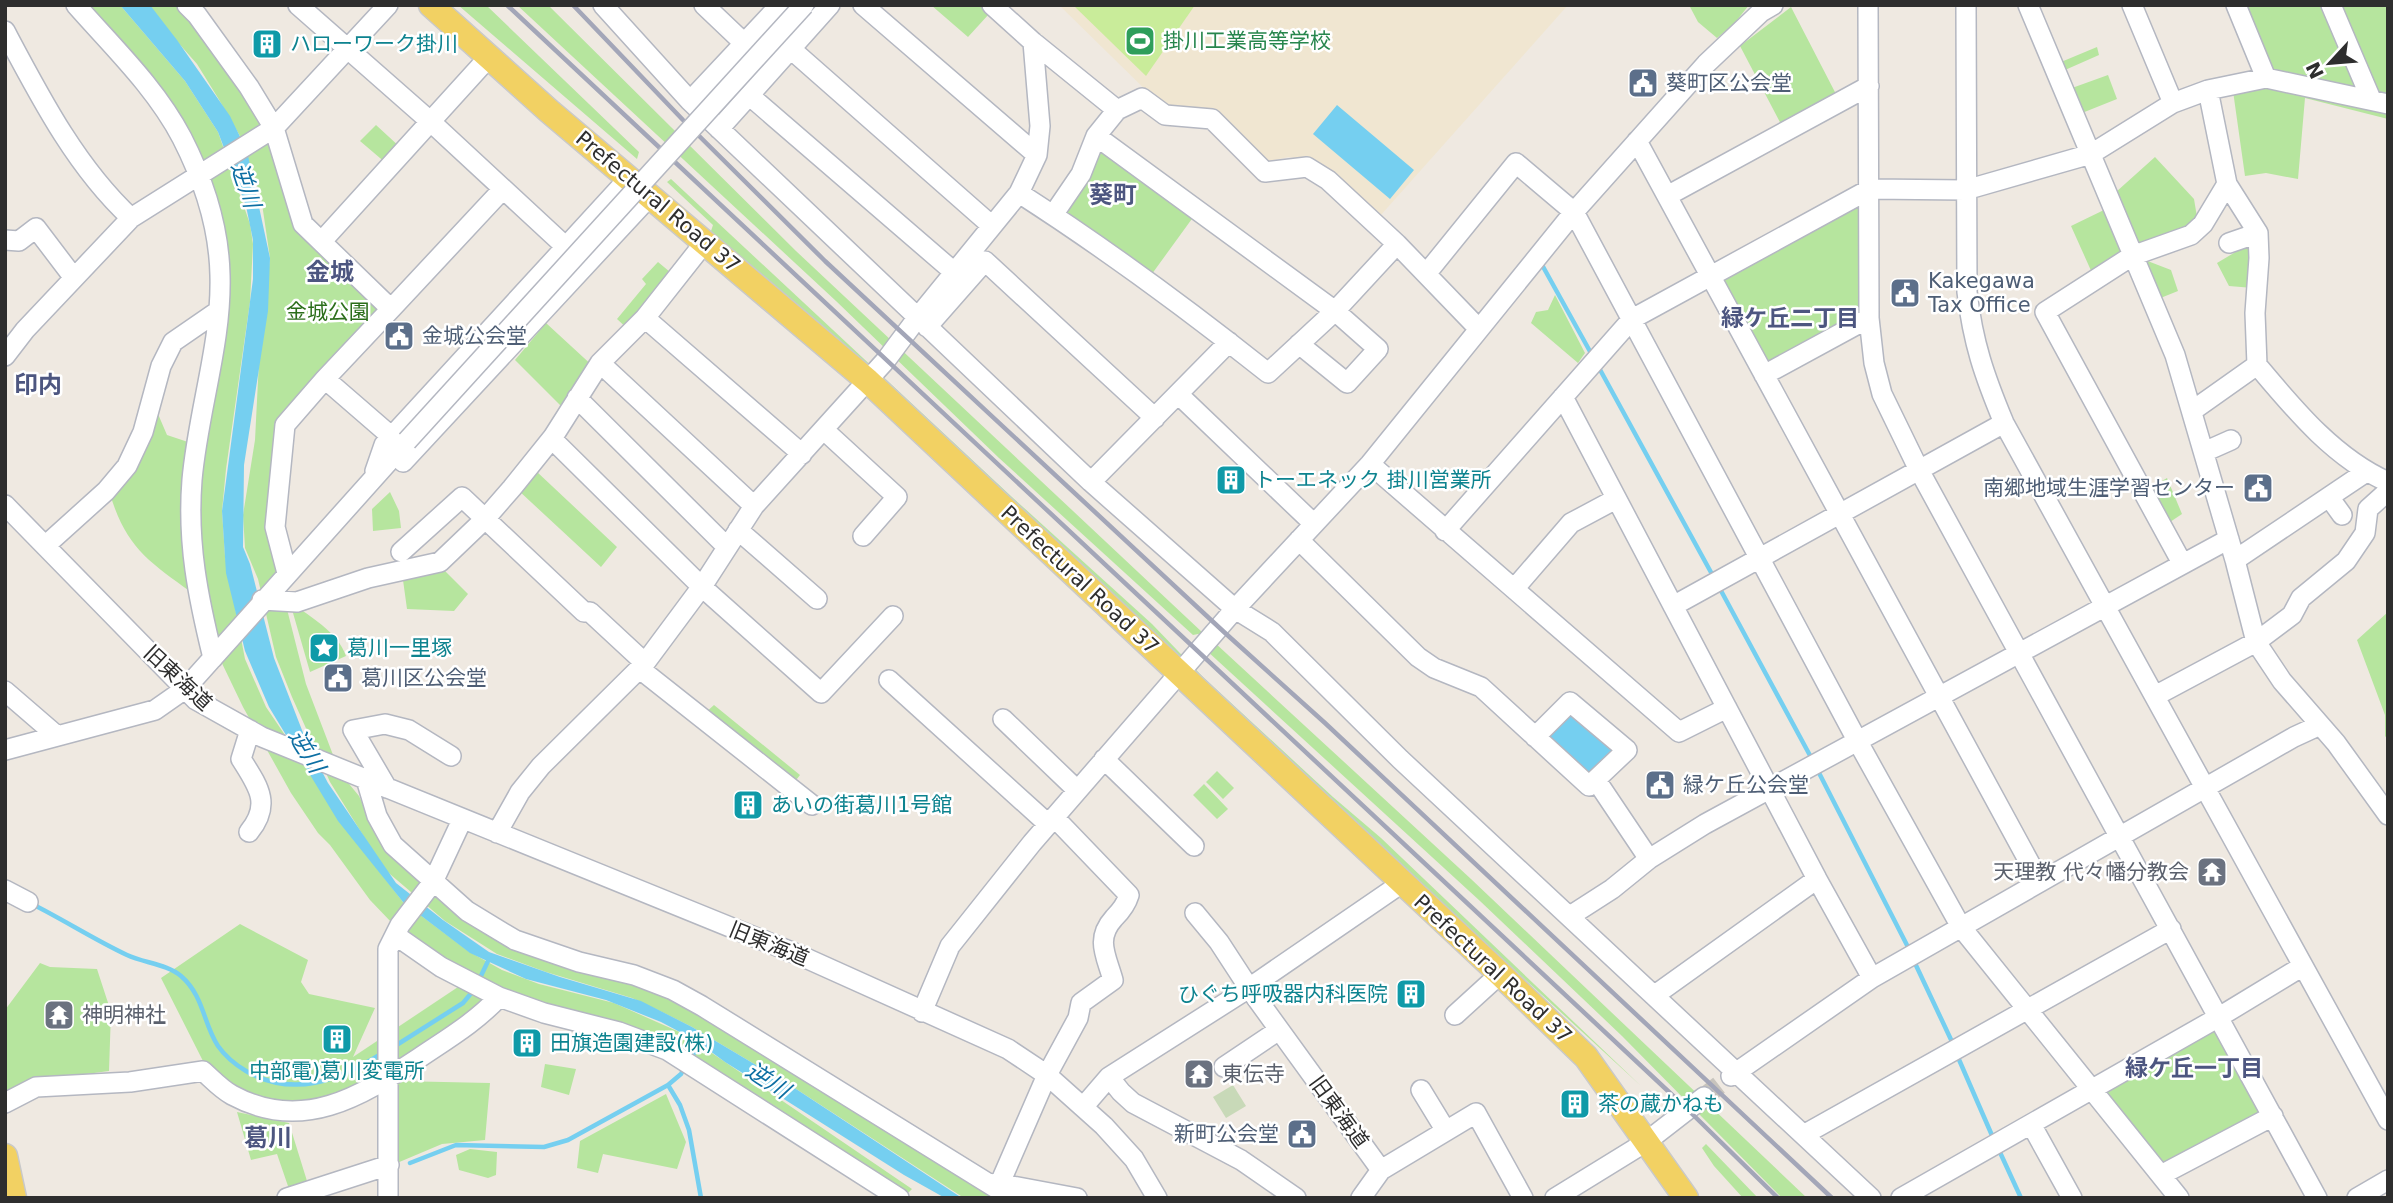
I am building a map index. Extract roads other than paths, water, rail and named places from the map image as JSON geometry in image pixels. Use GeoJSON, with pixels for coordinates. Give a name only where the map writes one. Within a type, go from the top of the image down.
{"type":"FeatureCollection","features":[{"type":"Feature","properties":{"kind":"main road","name":"Prefectural Road 37"},"geometry":{"type":"LineString","coordinates":[[430,5],[868,381],[1500,974],[1586,1057],[1686,1198]]}},
{"type":"Feature","properties":{"kind":"main road"},"geometry":{"type":"LineString","coordinates":[[5,1156],[14,1198]]}},
{"type":"Feature","properties":{"kind":"street"},"geometry":{"type":"LineString","coordinates":[[76,5],[160,102],[182,137],[199,175],[216,234],[220,276],[218,311],[192,478],[190,537],[200,607],[213,658]]}},
{"type":"Feature","properties":{"kind":"street"},"geometry":{"type":"LineString","coordinates":[[298,5],[431,122],[566,247]]}},
{"type":"Feature","properties":{"kind":"street"},"geometry":{"type":"LineString","coordinates":[[5,356],[25,330],[131,218],[274,128],[388,5]]}},
{"type":"Feature","properties":{"kind":"street"},"geometry":{"type":"LineString","coordinates":[[603,5],[690,101],[1091,482],[1235,609],[1272,632],[1400,759],[1871,1198]]}},
{"type":"Feature","properties":{"kind":"street"},"geometry":{"type":"LineString","coordinates":[[704,5],[745,44]]}},
{"type":"Feature","properties":{"kind":"street"},"geometry":{"type":"LineString","coordinates":[[690,101],[780,5]]}},
{"type":"Feature","properties":{"kind":"street"},"geometry":{"type":"LineString","coordinates":[[399,439],[804,5]]}},
{"type":"Feature","properties":{"kind":"street"},"geometry":{"type":"LineString","coordinates":[[719,129],[830,5]]}},
{"type":"Feature","properties":{"kind":"street"},"geometry":{"type":"LineString","coordinates":[[863,5],[1037,155]]}},
{"type":"Feature","properties":{"kind":"street"},"geometry":{"type":"LineString","coordinates":[[992,5],[1116,110]]}},
{"type":"Feature","properties":{"kind":"street"},"geometry":{"type":"LineString","coordinates":[[1868,5],[1869,318],[1874,363],[1882,394],[1919,470],[2021,652],[2317,1198]]}},
{"type":"Feature","properties":{"kind":"street"},"geometry":{"type":"LineString","coordinates":[[1966,5],[1966,292],[1971,330],[1981,368],[2004,423],[2388,1120]]}},
{"type":"Feature","properties":{"kind":"street"},"geometry":{"type":"LineString","coordinates":[[2132,5],[2173,103]]}},
{"type":"Feature","properties":{"kind":"street"},"geometry":{"type":"LineString","coordinates":[[2236,5],[2266,78]]}},
{"type":"Feature","properties":{"kind":"street"},"geometry":{"type":"LineString","coordinates":[[2331,5],[2380,101]]}},
{"type":"Feature","properties":{"kind":"street"},"geometry":{"type":"LineString","coordinates":[[2034,7],[2132,256],[2175,355],[2256,642],[2282,681],[2320,725],[2388,815]]}},
{"type":"Feature","properties":{"kind":"street"},"geometry":{"type":"LineString","coordinates":[[922,1012],[950,946],[1077,790],[1235,609],[1370,464],[1574,212],[1706,64],[1765,8]]}},
{"type":"Feature","properties":{"kind":"street"},"geometry":{"type":"LineString","coordinates":[[197,9],[274,128],[303,224],[391,309]]}},
{"type":"Feature","properties":{"kind":"street"},"geometry":{"type":"LineString","coordinates":[[7,39],[63,135],[115,203],[131,218]]}},
{"type":"Feature","properties":{"kind":"street"},"geometry":{"type":"LineString","coordinates":[[923,322],[954,272],[1019,193],[1037,155],[1040,126],[1033,42]]}},
{"type":"Feature","properties":{"kind":"street"},"geometry":{"type":"LineString","coordinates":[[792,50],[992,226]]}},
{"type":"Feature","properties":{"kind":"street"},"geometry":{"type":"LineString","coordinates":[[322,241],[489,57]]}},
{"type":"Feature","properties":{"kind":"street"},"geometry":{"type":"LineString","coordinates":[[1445,531],[1632,319],[1870,189],[1965,190],[2091,154],[2173,103],[2208,90],[2266,78],[2380,101]]}},
{"type":"Feature","properties":{"kind":"street"},"geometry":{"type":"LineString","coordinates":[[1667,196],[1869,86]]}},
{"type":"Feature","properties":{"kind":"street"},"geometry":{"type":"LineString","coordinates":[[2208,90],[2227,184],[2258,233],[2255,313],[2257,365],[2302,419],[2366,472],[2388,482]]}},
{"type":"Feature","properties":{"kind":"street"},"geometry":{"type":"LineString","coordinates":[[750,96],[954,272]]}},
{"type":"Feature","properties":{"kind":"street"},"geometry":{"type":"LineString","coordinates":[[1053,215],[1081,174],[1096,136],[1116,110],[1142,98],[1165,115],[1212,119],[1265,172],[1307,167],[1328,180],[1397,244],[1479,329]]}},
{"type":"Feature","properties":{"kind":"street"},"geometry":{"type":"LineString","coordinates":[[1096,136],[1335,311],[1378,349],[1347,383],[1299,344]]}},
{"type":"Feature","properties":{"kind":"street"},"geometry":{"type":"LineString","coordinates":[[1637,141],[2040,882]]}},
{"type":"Feature","properties":{"kind":"street"},"geometry":{"type":"LineString","coordinates":[[1426,274],[1516,163],[1574,212],[1858,742],[1961,927],[2179,1198]]}},
{"type":"Feature","properties":{"kind":"street"},"geometry":{"type":"LineString","coordinates":[[5,750],[155,710],[185,689],[373,478],[399,439],[629,178]]}},
{"type":"Feature","properties":{"kind":"street"},"geometry":{"type":"LineString","coordinates":[[2182,563],[2045,312],[2132,256],[2191,235],[2203,224],[2227,184]]}},
{"type":"Feature","properties":{"kind":"street"},"geometry":{"type":"LineString","coordinates":[[286,573],[275,527],[276,495],[285,425],[503,189]]}},
{"type":"Feature","properties":{"kind":"street"},"geometry":{"type":"LineString","coordinates":[[1019,193],[1229,342],[1268,373],[1335,311],[1397,244]]}},
{"type":"Feature","properties":{"kind":"street"},"geometry":{"type":"LineString","coordinates":[[373,478],[402,464],[650,196]]}},
{"type":"Feature","properties":{"kind":"street"},"geometry":{"type":"LineString","coordinates":[[5,240],[19,241],[36,228],[74,278]]}},
{"type":"Feature","properties":{"kind":"street"},"geometry":{"type":"LineString","coordinates":[[2229,243],[2258,233]]}},
{"type":"Feature","properties":{"kind":"street"},"geometry":{"type":"LineString","coordinates":[[262,600],[297,602],[368,578],[440,562],[485,519],[552,439],[600,363],[645,318],[705,242]]}},
{"type":"Feature","properties":{"kind":"street"},"geometry":{"type":"LineString","coordinates":[[497,833],[520,792],[541,766],[643,666],[702,587],[754,506],[923,322],[985,261],[1155,418]]}},
{"type":"Feature","properties":{"kind":"street"},"geometry":{"type":"LineString","coordinates":[[45,546],[106,491],[127,466],[143,432],[162,366],[173,342],[218,311]]}},
{"type":"Feature","properties":{"kind":"street"},"geometry":{"type":"LineString","coordinates":[[645,318],[802,454]]}},
{"type":"Feature","properties":{"kind":"street"},"geometry":{"type":"LineString","coordinates":[[1764,375],[1869,318]]}},
{"type":"Feature","properties":{"kind":"street"},"geometry":{"type":"LineString","coordinates":[[1091,482],[1229,342]]}},
{"type":"Feature","properties":{"kind":"street"},"geometry":{"type":"LineString","coordinates":[[600,363],[754,506]]}},
{"type":"Feature","properties":{"kind":"street"},"geometry":{"type":"LineString","coordinates":[[2192,411],[2257,365]]}},
{"type":"Feature","properties":{"kind":"street"},"geometry":{"type":"LineString","coordinates":[[325,379],[399,439]]}},
{"type":"Feature","properties":{"kind":"street"},"geometry":{"type":"LineString","coordinates":[[1178,394],[1314,524]]}},
{"type":"Feature","properties":{"kind":"street"},"geometry":{"type":"LineString","coordinates":[[1563,397],[1872,978]]}},
{"type":"Feature","properties":{"kind":"street"},"geometry":{"type":"LineString","coordinates":[[577,398],[727,547]]}},
{"type":"Feature","properties":{"kind":"street"},"geometry":{"type":"LineString","coordinates":[[1673,606],[2004,423]]}},
{"type":"Feature","properties":{"kind":"street"},"geometry":{"type":"LineString","coordinates":[[824,430],[897,497],[863,536]]}},
{"type":"Feature","properties":{"kind":"street"},"geometry":{"type":"LineString","coordinates":[[552,439],[702,587],[821,694],[893,616]]}},
{"type":"Feature","properties":{"kind":"street"},"geometry":{"type":"LineString","coordinates":[[2204,452],[2231,440]]}},
{"type":"Feature","properties":{"kind":"street"},"geometry":{"type":"LineString","coordinates":[[1370,464],[1679,732],[1727,708]]}},
{"type":"Feature","properties":{"kind":"street"},"geometry":{"type":"LineString","coordinates":[[2235,560],[2366,472]]}},
{"type":"Feature","properties":{"kind":"street"},"geometry":{"type":"LineString","coordinates":[[2155,696],[2256,642],[2292,615],[2301,598],[2346,561],[2365,533],[2368,509],[2388,491]]}},
{"type":"Feature","properties":{"kind":"street"},"geometry":{"type":"LineString","coordinates":[[401,552],[461,497],[584,612],[590,612],[643,666],[812,805]]}},
{"type":"Feature","properties":{"kind":"street"},"geometry":{"type":"LineString","coordinates":[[2329,497],[2342,515]]}},
{"type":"Feature","properties":{"kind":"street"},"geometry":{"type":"LineString","coordinates":[[1514,589],[1571,523],[1616,499]]}},
{"type":"Feature","properties":{"kind":"street","name":"旧東海道"},"geometry":{"type":"LineString","coordinates":[[8,515],[45,546],[185,689],[213,712],[256,734],[462,820],[799,955],[1008,1049],[1047,1075],[1084,1106],[1134,1159],[1157,1198]]}},
{"type":"Feature","properties":{"kind":"street"},"geometry":{"type":"LineString","coordinates":[[738,530],[817,599]]}},
{"type":"Feature","properties":{"kind":"street"},"geometry":{"type":"LineString","coordinates":[[1570,916],[1612,889],[1649,859],[1705,824],[2229,539]]}},
{"type":"Feature","properties":{"kind":"street"},"geometry":{"type":"LineString","coordinates":[[1299,540],[1418,657],[1434,668],[1481,687],[1535,737],[1589,786],[1627,750],[1570,702],[1535,737]]}},
{"type":"Feature","properties":{"kind":"street"},"geometry":{"type":"LineString","coordinates":[[889,680],[1051,821],[1129,895],[1126,905],[1104,929],[1102,940],[1113,980],[1081,1003],[1078,1018],[1047,1075],[1001,1188]]}},
{"type":"Feature","properties":{"kind":"street"},"geometry":{"type":"LineString","coordinates":[[5,691],[56,736]]}},
{"type":"Feature","properties":{"kind":"street"},"geometry":{"type":"LineString","coordinates":[[1003,719],[1077,790]]}},
{"type":"Feature","properties":{"kind":"street"},"geometry":{"type":"LineString","coordinates":[[388,788],[353,730],[385,724],[409,730],[450,756]]}},
{"type":"Feature","properties":{"kind":"street"},"geometry":{"type":"LineString","coordinates":[[1734,1073],[1872,978],[2294,737],[2320,725]]}},
{"type":"Feature","properties":{"kind":"street"},"geometry":{"type":"LineString","coordinates":[[249,832],[260,817],[262,809],[257,782],[241,759],[256,734]]}},
{"type":"Feature","properties":{"kind":"street"},"geometry":{"type":"LineString","coordinates":[[1104,759],[1195,846]]}},
{"type":"Feature","properties":{"kind":"street"},"geometry":{"type":"LineString","coordinates":[[357,776],[393,845],[431,885],[515,940],[579,962],[634,975],[673,990],[1001,1188],[1077,1198]]}},
{"type":"Feature","properties":{"kind":"street"},"geometry":{"type":"LineString","coordinates":[[1596,779],[1649,859]]}},
{"type":"Feature","properties":{"kind":"street"},"geometry":{"type":"LineString","coordinates":[[388,1198],[388,949],[398,930],[431,885],[462,820]]}},
{"type":"Feature","properties":{"kind":"street"},"geometry":{"type":"LineString","coordinates":[[1655,995],[1817,878]]}},
{"type":"Feature","properties":{"kind":"street"},"geometry":{"type":"LineString","coordinates":[[1084,1106],[1109,1077],[1249,988],[1402,883]]}},
{"type":"Feature","properties":{"kind":"street"},"geometry":{"type":"LineString","coordinates":[[5,890],[28,902]]}},
{"type":"Feature","properties":{"kind":"street","name":"旧東海道"},"geometry":{"type":"LineString","coordinates":[[1195,913],[1219,942],[1249,988],[1381,1170],[1476,1114],[1523,1198]]}},
{"type":"Feature","properties":{"kind":"street"},"geometry":{"type":"LineString","coordinates":[[1805,1134],[2171,929]]}},
{"type":"Feature","properties":{"kind":"street"},"geometry":{"type":"LineString","coordinates":[[398,930],[414,949],[484,989],[544,1013],[647,1041],[899,1198]]}},
{"type":"Feature","properties":{"kind":"street"},"geometry":{"type":"LineString","coordinates":[[1900,1198],[2219,1017],[2303,966]]}},
{"type":"Feature","properties":{"kind":"street"},"geometry":{"type":"LineString","coordinates":[[1455,1015],[1500,974]]}},
{"type":"Feature","properties":{"kind":"street"},"geometry":{"type":"LineString","coordinates":[[5,1103],[36,1087],[130,1082],[203,1071],[230,1094],[259,1106],[289,1112],[314,1111],[336,1105],[371,1089],[483,1014],[484,989]]}},
{"type":"Feature","properties":{"kind":"street"},"geometry":{"type":"LineString","coordinates":[[1224,1068],[1279,1030]]}},
{"type":"Feature","properties":{"kind":"street"},"geometry":{"type":"LineString","coordinates":[[1109,1077],[1126,1098],[1241,1160],[1296,1198]]}},
{"type":"Feature","properties":{"kind":"street"},"geometry":{"type":"LineString","coordinates":[[1421,1090],[1446,1131]]}},
{"type":"Feature","properties":{"kind":"street"},"geometry":{"type":"LineString","coordinates":[[1555,1198],[1646,1142],[1704,1097]]}},
{"type":"Feature","properties":{"kind":"street"},"geometry":{"type":"LineString","coordinates":[[2161,1175],[2273,1116]]}},
{"type":"Feature","properties":{"kind":"street"},"geometry":{"type":"LineString","coordinates":[[2031,1124],[2072,1198]]}},
{"type":"Feature","properties":{"kind":"street"},"geometry":{"type":"LineString","coordinates":[[287,1198],[389,1165]]}},
{"type":"Feature","properties":{"kind":"street"},"geometry":{"type":"LineString","coordinates":[[1361,1198],[1381,1170]]}},
{"type":"Feature","properties":{"kind":"street"},"geometry":{"type":"LineString","coordinates":[[2357,1198],[2388,1180]]}},
{"type":"Feature","properties":{"kind":"water","name":"逆川"},"geometry":{"type":"Polygon","coordinates":[[[120,5],[150,5],[230,116],[247,151],[270,258],[268,311],[244,465],[243,547],[250,564],[274,658],[307,743],[328,783],[396,883],[489,952],[641,1001],[692,1027],[793,1087],[962,1198],[945,1198],[904,1175],[725,1062],[695,1040],[661,1022],[606,1000],[526,979],[470,953],[403,902],[338,821],[269,707],[245,651],[226,573],[222,511],[253,279],[253,240],[246,206],[218,132],[185,81],[120,5]]]}},
{"type":"Feature","properties":{"kind":"water"},"geometry":{"type":"Polygon","coordinates":[[[1337,105],[1414,170],[1390,199],[1313,134],[1337,105]]]}},
{"type":"Feature","properties":{"kind":"water"},"geometry":{"type":"Polygon","coordinates":[[[1572,712],[1613,746],[1614,753],[1594,776],[1587,774],[1550,740],[1549,733],[1572,712]]]}},
{"type":"Feature","properties":{"kind":"waterway"},"geometry":{"type":"LineString","coordinates":[[1541,263],[1592,355]]}},
{"type":"Feature","properties":{"kind":"waterway"},"geometry":{"type":"LineString","coordinates":[[1598,366],[1713,576]]}},
{"type":"Feature","properties":{"kind":"waterway"},"geometry":{"type":"LineString","coordinates":[[1719,587],[1813,761]]}},
{"type":"Feature","properties":{"kind":"waterway"},"geometry":{"type":"LineString","coordinates":[[1817,769],[1910,951]]}},
{"type":"Feature","properties":{"kind":"waterway"},"geometry":{"type":"LineString","coordinates":[[32,904],[127,955],[169,969],[181,976],[199,1001],[221,1050],[242,1069],[264,1079],[281,1084],[315,1083],[348,1072],[381,1054]]}},
{"type":"Feature","properties":{"kind":"waterway"},"geometry":{"type":"LineString","coordinates":[[479,980],[489,959]]}},
{"type":"Feature","properties":{"kind":"waterway"},"geometry":{"type":"LineString","coordinates":[[1913,959],[1954,1046]]}},
{"type":"Feature","properties":{"kind":"waterway"},"geometry":{"type":"LineString","coordinates":[[395,1046],[463,1003],[473,991]]}},
{"type":"Feature","properties":{"kind":"waterway"},"geometry":{"type":"LineString","coordinates":[[691,1058],[702,1040]]}},
{"type":"Feature","properties":{"kind":"waterway"},"geometry":{"type":"LineString","coordinates":[[1957,1055],[1994,1140]]}},
{"type":"Feature","properties":{"kind":"waterway"},"geometry":{"type":"LineString","coordinates":[[668,1085],[684,1068]]}},
{"type":"Feature","properties":{"kind":"waterway"},"geometry":{"type":"LineString","coordinates":[[410,1163],[456,1145],[544,1147],[568,1140],[668,1085],[680,1105],[689,1130],[701,1198]]}},
{"type":"Feature","properties":{"kind":"waterway"},"geometry":{"type":"LineString","coordinates":[[1998,1148],[2021,1198]]}},
{"type":"Feature","properties":{"kind":"tunnel"},"geometry":{"type":"LineString","coordinates":[[1704,1097],[1731,1076]]}},
{"type":"Feature","properties":{"kind":"railway"},"geometry":{"type":"LineString","coordinates":[[507,5],[1684,1106],[1778,1198]]}},
{"type":"Feature","properties":{"kind":"railway"},"geometry":{"type":"LineString","coordinates":[[573,5],[683,120],[825,261],[1325,723],[1832,1198]]}},
{"type":"Feature","properties":{"kind":"place","name":"掛川工業高等学校"},"geometry":{"type":"Point","coordinates":[1140,41]}},
{"type":"Feature","properties":{"kind":"place","name":"ハローワーク掛川"},"geometry":{"type":"Point","coordinates":[267,44]}},
{"type":"Feature","properties":{"kind":"place","name":"葵町区公会堂"},"geometry":{"type":"Point","coordinates":[1643,83]}},
{"type":"Feature","properties":{"kind":"place","name":"Kakegawa Tax Office"},"geometry":{"type":"Point","coordinates":[1905,293]}},
{"type":"Feature","properties":{"kind":"place","name":"金城公会堂"},"geometry":{"type":"Point","coordinates":[399,336]}},
{"type":"Feature","properties":{"kind":"place","name":"トーエネック 掛川営業所"},"geometry":{"type":"Point","coordinates":[1231,480]}},
{"type":"Feature","properties":{"kind":"place","name":"南郷地域生涯学習センター"},"geometry":{"type":"Point","coordinates":[2258,488]}},
{"type":"Feature","properties":{"kind":"place","name":"葛川一里塚"},"geometry":{"type":"Point","coordinates":[324,648]}},
{"type":"Feature","properties":{"kind":"place","name":"葛川区公会堂"},"geometry":{"type":"Point","coordinates":[338,678]}},
{"type":"Feature","properties":{"kind":"place","name":"緑ケ丘公会堂"},"geometry":{"type":"Point","coordinates":[1660,785]}},
{"type":"Feature","properties":{"kind":"place","name":"あいの街葛川1号館"},"geometry":{"type":"Point","coordinates":[748,805]}},
{"type":"Feature","properties":{"kind":"place","name":"天理教 代々幡分教会"},"geometry":{"type":"Point","coordinates":[2212,872]}},
{"type":"Feature","properties":{"kind":"place","name":"ひぐち呼吸器内科医院"},"geometry":{"type":"Point","coordinates":[1411,994]}},
{"type":"Feature","properties":{"kind":"place","name":"神明神社"},"geometry":{"type":"Point","coordinates":[59,1015]}},
{"type":"Feature","properties":{"kind":"place","name":"中部電)葛川変電所"},"geometry":{"type":"Point","coordinates":[337,1039]}},
{"type":"Feature","properties":{"kind":"place","name":"田旗造園建設(株)"},"geometry":{"type":"Point","coordinates":[527,1043]}},
{"type":"Feature","properties":{"kind":"place","name":"東伝寺"},"geometry":{"type":"Point","coordinates":[1199,1074]}},
{"type":"Feature","properties":{"kind":"place","name":"茶の蔵かねも"},"geometry":{"type":"Point","coordinates":[1575,1104]}},
{"type":"Feature","properties":{"kind":"place","name":"新町公会堂"},"geometry":{"type":"Point","coordinates":[1302,1134]}},
{"type":"Feature","properties":{"kind":"district","name":"葵町"},"geometry":{"type":"Point","coordinates":[1113,195]}},
{"type":"Feature","properties":{"kind":"district","name":"金城"},"geometry":{"type":"Point","coordinates":[330,272]}},
{"type":"Feature","properties":{"kind":"district","name":"緑ケ丘二丁目"},"geometry":{"type":"Point","coordinates":[1790,318]}},
{"type":"Feature","properties":{"kind":"district","name":"印内"},"geometry":{"type":"Point","coordinates":[38,385]}},
{"type":"Feature","properties":{"kind":"district","name":"緑ケ丘一丁目"},"geometry":{"type":"Point","coordinates":[2194,1068]}},
{"type":"Feature","properties":{"kind":"district","name":"葛川"},"geometry":{"type":"Point","coordinates":[268,1138]}},
{"type":"Feature","properties":{"kind":"park label","name":"金城公園"},"geometry":{"type":"Point","coordinates":[328,312]}}]}
